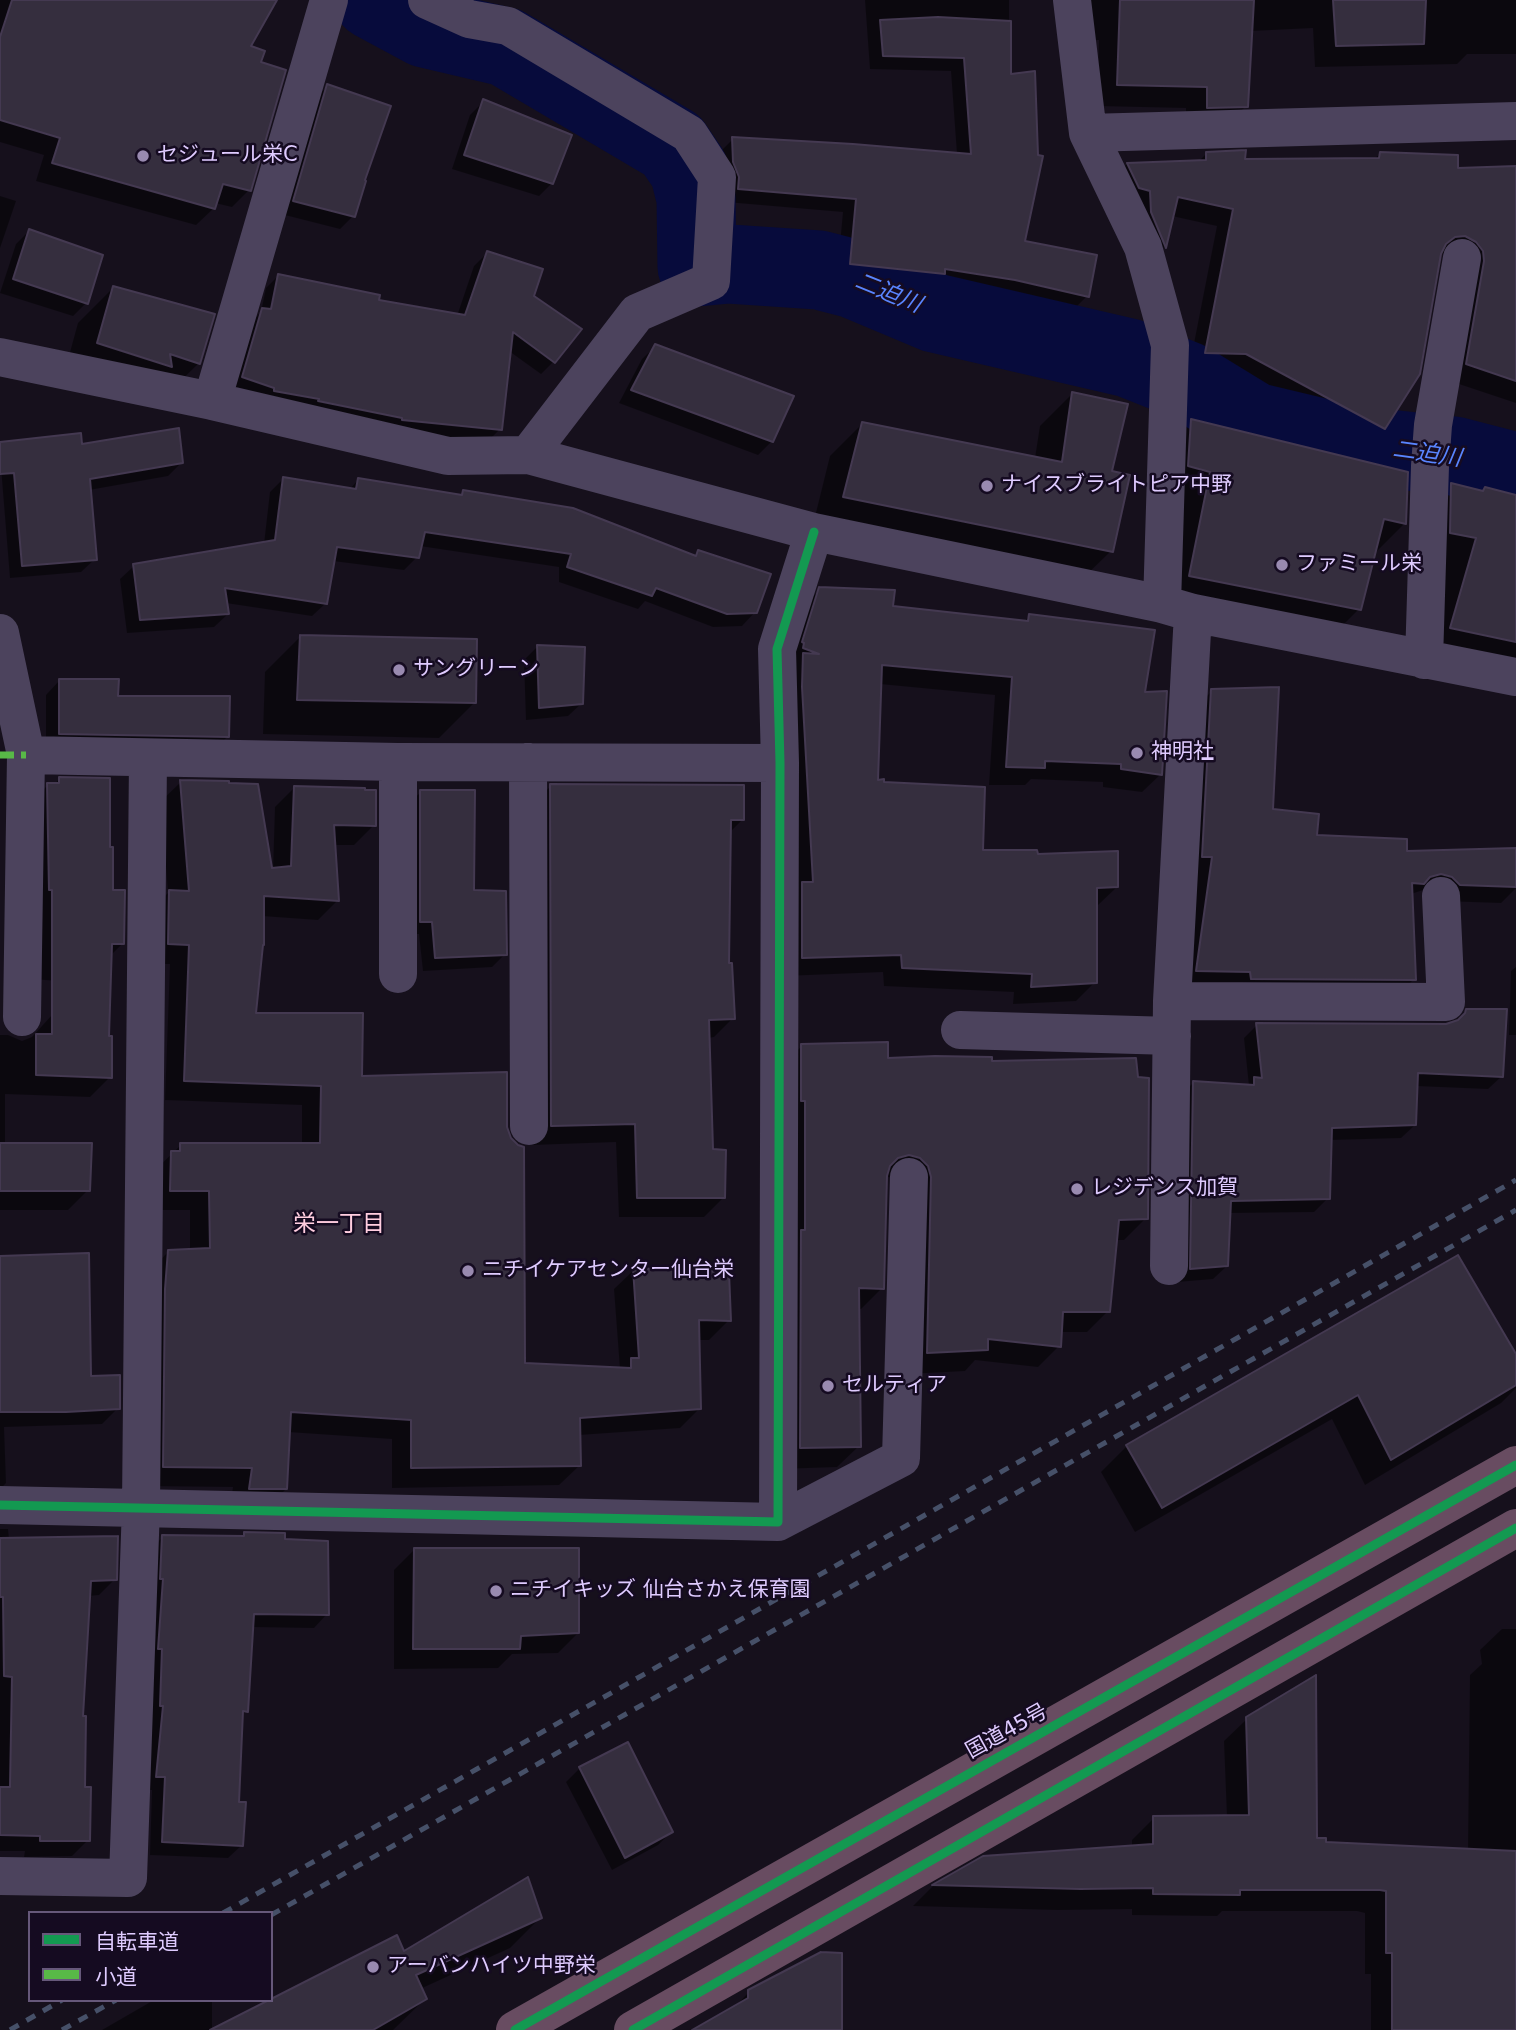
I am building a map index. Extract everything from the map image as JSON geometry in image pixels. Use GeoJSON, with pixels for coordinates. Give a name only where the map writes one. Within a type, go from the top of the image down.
{"type":"FeatureCollection","features":[{"type":"Feature","properties":{"kind":"highway","name":"国道45号"},"geometry":{"type":"LineString","coordinates":[[515,2030],[1516,1465]]}},
{"type":"Feature","properties":{"kind":"highway"},"geometry":{"type":"LineString","coordinates":[[632,2030],[1511,1534]]}},
{"type":"Feature","properties":{"kind":"street"},"geometry":{"type":"LineString","coordinates":[[212,401],[329,0]]}},
{"type":"Feature","properties":{"kind":"street"},"geometry":{"type":"LineString","coordinates":[[426,0],[469,19],[508,26],[689,134],[717,177],[711,281],[637,313],[528,455]]}},
{"type":"Feature","properties":{"kind":"street"},"geometry":{"type":"LineString","coordinates":[[1072,0],[1088,133],[1143,247],[1170,345],[1168,388],[1178,608],[1169,1266]]}},
{"type":"Feature","properties":{"kind":"street"},"geometry":{"type":"LineString","coordinates":[[1088,133],[1516,121]]}},
{"type":"Feature","properties":{"kind":"street"},"geometry":{"type":"LineString","coordinates":[[1424,660],[1433,425],[1462,258]]}},
{"type":"Feature","properties":{"kind":"street"},"geometry":{"type":"LineString","coordinates":[[0,357],[212,401],[447,456],[528,455],[814,532],[1516,677]]}},
{"type":"Feature","properties":{"kind":"street"},"geometry":{"type":"LineString","coordinates":[[778,1522],[777,649],[814,532]]}},
{"type":"Feature","properties":{"kind":"street"},"geometry":{"type":"LineString","coordinates":[[0,633],[26,755],[22,1017]]}},
{"type":"Feature","properties":{"kind":"street"},"geometry":{"type":"LineString","coordinates":[[26,755],[398,762],[779,763]]}},
{"type":"Feature","properties":{"kind":"street"},"geometry":{"type":"LineString","coordinates":[[0,1876],[128,1878],[141,1506],[148,758]]}},
{"type":"Feature","properties":{"kind":"street"},"geometry":{"type":"LineString","coordinates":[[398,762],[398,974]]}},
{"type":"Feature","properties":{"kind":"street"},"geometry":{"type":"LineString","coordinates":[[527,762],[529,1126]]}},
{"type":"Feature","properties":{"kind":"street"},"geometry":{"type":"LineString","coordinates":[[960,1030],[1446,1002],[1441,896]]}},
{"type":"Feature","properties":{"kind":"street"},"geometry":{"type":"LineString","coordinates":[[0,1505],[778,1522],[901,1458],[909,1177]]}},
{"type":"Feature","properties":{"kind":"building"},"geometry":{"type":"Polygon","coordinates":[[[12,0],[277,0],[251,46],[265,51],[261,62],[286,70],[251,191],[223,184],[215,209],[52,163],[60,138],[0,120],[0,37],[12,0]]]}},
{"type":"Feature","properties":{"kind":"building"},"geometry":{"type":"Polygon","coordinates":[[[1120,0],[1254,0],[1248,107],[1207,108],[1207,87],[1117,85],[1120,0]]]}},
{"type":"Feature","properties":{"kind":"building"},"geometry":{"type":"Polygon","coordinates":[[[1333,0],[1426,0],[1424,44],[1336,46],[1333,0]]]}},
{"type":"Feature","properties":{"kind":"building"},"geometry":{"type":"Polygon","coordinates":[[[938,17],[1011,21],[1011,74],[1035,71],[1038,155],[1043,156],[1025,241],[1097,255],[1089,297],[1015,280],[945,269],[945,274],[850,264],[856,199],[738,189],[739,177],[733,162],[732,137],[971,154],[964,58],[883,56],[880,20],[938,17]]]}},
{"type":"Feature","properties":{"kind":"building"},"geometry":{"type":"Polygon","coordinates":[[[327,84],[391,106],[355,217],[293,201],[327,84]]]}},
{"type":"Feature","properties":{"kind":"building"},"geometry":{"type":"Polygon","coordinates":[[[483,99],[572,135],[553,184],[464,155],[483,99]]]}},
{"type":"Feature","properties":{"kind":"building"},"geometry":{"type":"Polygon","coordinates":[[[1246,150],[1245,159],[1379,158],[1380,152],[1458,155],[1458,168],[1516,166],[1516,381],[1466,364],[1484,261],[1483,251],[1476,242],[1465,236],[1455,237],[1446,244],[1441,254],[1420,374],[1385,429],[1246,354],[1205,353],[1233,209],[1178,197],[1166,248],[1151,212],[1150,191],[1139,188],[1127,163],[1206,160],[1206,152],[1246,150]]]}},
{"type":"Feature","properties":{"kind":"building"},"geometry":{"type":"Polygon","coordinates":[[[29,229],[103,255],[88,304],[13,279],[29,229]]]}},
{"type":"Feature","properties":{"kind":"building"},"geometry":{"type":"Polygon","coordinates":[[[487,251],[543,269],[534,296],[582,329],[555,363],[513,332],[502,430],[402,420],[318,401],[319,399],[274,391],[274,388],[242,377],[262,308],[271,309],[278,274],[380,295],[379,300],[465,315],[487,251]]]}},
{"type":"Feature","properties":{"kind":"building"},"geometry":{"type":"Polygon","coordinates":[[[113,286],[215,314],[200,364],[170,354],[172,367],[97,343],[113,286]]]}},
{"type":"Feature","properties":{"kind":"building"},"geometry":{"type":"Polygon","coordinates":[[[655,344],[794,396],[773,442],[631,390],[655,344]]]}},
{"type":"Feature","properties":{"kind":"building","name":"ナイスブライトピア中野"},"geometry":{"type":"Polygon","coordinates":[[[1072,392],[1128,404],[1112,471],[1130,475],[1113,552],[843,497],[862,422],[1062,462],[1072,392]]]}},
{"type":"Feature","properties":{"kind":"building"},"geometry":{"type":"Polygon","coordinates":[[[1191,419],[1408,472],[1406,524],[1384,519],[1361,610],[1189,576],[1210,472],[1188,466],[1191,419]]]}},
{"type":"Feature","properties":{"kind":"building"},"geometry":{"type":"Polygon","coordinates":[[[179,428],[183,463],[90,479],[97,560],[22,566],[14,473],[0,474],[0,442],[81,433],[82,444],[179,428]]]}},
{"type":"Feature","properties":{"kind":"building"},"geometry":{"type":"Polygon","coordinates":[[[283,477],[356,489],[358,478],[462,495],[463,490],[573,508],[696,556],[698,550],[771,574],[757,613],[727,614],[656,588],[652,596],[567,567],[571,554],[425,532],[419,558],[337,547],[327,604],[225,588],[229,614],[140,620],[133,564],[275,540],[283,477]]]}},
{"type":"Feature","properties":{"kind":"building"},"geometry":{"type":"Polygon","coordinates":[[[1451,483],[1483,491],[1485,487],[1516,495],[1516,642],[1450,628],[1476,538],[1450,533],[1451,483]]]}},
{"type":"Feature","properties":{"kind":"building"},"geometry":{"type":"Polygon","coordinates":[[[819,587],[895,590],[893,606],[1028,621],[1029,614],[1155,630],[1145,692],[1167,691],[1162,775],[1121,769],[1121,764],[1045,761],[1045,768],[1006,767],[1012,677],[882,665],[878,780],[985,787],[983,850],[1037,850],[1038,854],[1118,851],[1118,887],[1097,888],[1097,983],[1031,987],[1032,974],[902,968],[901,955],[802,958],[802,882],[813,882],[802,687],[803,653],[819,654],[803,648],[802,642],[819,587]]]}},
{"type":"Feature","properties":{"kind":"building","name":"サングリーン"},"geometry":{"type":"Polygon","coordinates":[[[300,635],[477,639],[476,703],[297,700],[300,635]]]}},
{"type":"Feature","properties":{"kind":"building"},"geometry":{"type":"Polygon","coordinates":[[[537,645],[585,647],[583,704],[539,708],[537,645]]]}},
{"type":"Feature","properties":{"kind":"building"},"geometry":{"type":"Polygon","coordinates":[[[59,679],[119,679],[118,696],[230,696],[229,737],[59,734],[59,679]]]}},
{"type":"Feature","properties":{"kind":"building"},"geometry":{"type":"Polygon","coordinates":[[[1279,687],[1273,809],[1319,814],[1317,835],[1407,839],[1407,851],[1516,848],[1516,887],[1460,885],[1452,877],[1441,874],[1430,877],[1424,884],[1412,883],[1416,980],[1251,979],[1250,972],[1196,971],[1212,857],[1202,857],[1211,689],[1279,687]]]}},
{"type":"Feature","properties":{"kind":"building"},"geometry":{"type":"Polygon","coordinates":[[[59,777],[110,778],[113,890],[125,890],[124,944],[112,944],[109,1036],[112,1036],[112,1078],[36,1075],[36,1034],[52,1034],[52,890],[49,890],[47,783],[59,783],[59,777]]]}},
{"type":"Feature","properties":{"kind":"building"},"geometry":{"type":"Polygon","coordinates":[[[180,780],[258,784],[272,868],[291,866],[294,786],[376,790],[376,826],[334,825],[339,901],[264,896],[264,945],[256,1013],[363,1013],[362,1076],[507,1072],[507,1127],[511,1138],[524,1147],[525,1363],[631,1368],[631,1358],[639,1358],[633,1268],[729,1272],[731,1321],[699,1320],[701,1409],[580,1418],[581,1466],[411,1468],[411,1420],[291,1412],[287,1489],[249,1489],[252,1468],[163,1467],[165,1289],[168,1250],[210,1248],[209,1191],[170,1191],[171,1151],[180,1151],[180,1143],[320,1143],[321,1086],[184,1081],[189,945],[168,944],[169,890],[189,891],[180,780]]]}},
{"type":"Feature","properties":{"kind":"building"},"geometry":{"type":"Polygon","coordinates":[[[550,784],[744,785],[744,820],[731,820],[729,963],[732,963],[735,1019],[709,1020],[713,1149],[726,1150],[725,1198],[637,1198],[635,1124],[551,1126],[550,784]]]}},
{"type":"Feature","properties":{"kind":"building"},"geometry":{"type":"Polygon","coordinates":[[[420,790],[475,790],[474,890],[506,891],[507,955],[435,958],[432,922],[420,922],[420,790]]]}},
{"type":"Feature","properties":{"kind":"building"},"geometry":{"type":"Polygon","coordinates":[[[1466,1009],[1507,1009],[1503,1077],[1418,1073],[1416,1125],[1332,1128],[1330,1199],[1231,1201],[1228,1266],[1190,1269],[1193,1081],[1254,1085],[1254,1077],[1262,1078],[1256,1023],[1446,1024],[1458,1020],[1466,1009]]]}},
{"type":"Feature","properties":{"kind":"building"},"geometry":{"type":"Polygon","coordinates":[[[888,1042],[888,1058],[992,1057],[992,1061],[1136,1058],[1138,1077],[1149,1078],[1148,1219],[1119,1220],[1110,1312],[1063,1312],[1061,1347],[988,1339],[988,1350],[927,1353],[931,1177],[928,1166],[920,1158],[909,1155],[898,1158],[890,1166],[887,1176],[884,1289],[859,1288],[861,1447],[800,1448],[801,1230],[805,1230],[805,1101],[801,1101],[801,1044],[888,1042]]]}},
{"type":"Feature","properties":{"kind":"building"},"geometry":{"type":"Polygon","coordinates":[[[0,1143],[92,1143],[90,1191],[0,1191],[0,1143]]]}},
{"type":"Feature","properties":{"kind":"building"},"geometry":{"type":"Polygon","coordinates":[[[89,1253],[91,1376],[120,1375],[120,1409],[0,1412],[0,1256],[89,1253]]]}},
{"type":"Feature","properties":{"kind":"building"},"geometry":{"type":"Polygon","coordinates":[[[1458,1255],[1516,1354],[1516,1385],[1391,1460],[1358,1395],[1162,1508],[1126,1445],[1458,1255]]]}},
{"type":"Feature","properties":{"kind":"building"},"geometry":{"type":"Polygon","coordinates":[[[244,1532],[285,1533],[285,1539],[328,1541],[329,1615],[254,1614],[248,1712],[243,1711],[239,1802],[246,1802],[243,1846],[162,1842],[165,1777],[156,1777],[163,1706],[160,1706],[162,1649],[158,1649],[163,1579],[160,1579],[162,1535],[244,1536],[244,1532]]]}},
{"type":"Feature","properties":{"kind":"building"},"geometry":{"type":"Polygon","coordinates":[[[118,1536],[117,1580],[91,1581],[83,1716],[86,1716],[85,1787],[91,1787],[90,1841],[40,1841],[40,1836],[0,1835],[0,1787],[10,1787],[12,1677],[4,1676],[0,1538],[118,1536]]]}},
{"type":"Feature","properties":{"kind":"building","name":"ニチイキッズ 仙台さかえ保育園"},"geometry":{"type":"Polygon","coordinates":[[[414,1548],[579,1548],[579,1633],[521,1636],[520,1649],[413,1649],[414,1548]]]}},
{"type":"Feature","properties":{"kind":"building"},"geometry":{"type":"Polygon","coordinates":[[[1316,1675],[1317,1838],[1326,1838],[1326,1842],[1516,1851],[1516,2030],[1392,2030],[1392,1953],[1386,1953],[1386,1891],[1240,1890],[1240,1895],[1153,1894],[1153,1888],[932,1885],[983,1856],[1153,1844],[1153,1816],[1249,1815],[1246,1717],[1316,1675]]]}},
{"type":"Feature","properties":{"kind":"building"},"geometry":{"type":"Polygon","coordinates":[[[628,1742],[673,1832],[625,1858],[579,1767],[628,1742]]]}},
{"type":"Feature","properties":{"kind":"building","name":"アーバンハイツ中野栄"},"geometry":{"type":"Polygon","coordinates":[[[528,1877],[542,1918],[416,1975],[427,1999],[373,2030],[210,2030],[265,2002],[273,2002],[273,1998],[397,1935],[404,1951],[528,1877]]]}},
{"type":"Feature","properties":{"kind":"building"},"geometry":{"type":"Polygon","coordinates":[[[821,1952],[842,1953],[842,2030],[692,2030],[748,1998],[748,1990],[821,1952]]]}},
{"type":"Feature","properties":{"kind":"waterway","name":"二迫川"},"geometry":{"type":"LineString","coordinates":[[373,0],[425,28],[506,47],[672,145],[689,170],[696,198],[697,267],[729,264],[819,270],[854,279],[935,313],[1129,358],[1187,381],[1254,422],[1350,445],[1454,456],[1516,472]]}},
{"type":"Feature","properties":{"kind":"railway"},"geometry":{"type":"LineString","coordinates":[[227,1911],[1516,1180]]}},
{"type":"Feature","properties":{"kind":"railway"},"geometry":{"type":"LineString","coordinates":[[273,1914],[1516,1210]]}},
{"type":"Feature","properties":{"kind":"railway"},"geometry":{"type":"LineString","coordinates":[[10,2030],[59,2002]]}},
{"type":"Feature","properties":{"kind":"railway"},"geometry":{"type":"LineString","coordinates":[[62,2030],[112,2002]]}},
{"type":"Feature","properties":{"kind":"marked path"},"geometry":{"type":"LineString","coordinates":[[0,755],[26,755]]}},
{"type":"Feature","properties":{"kind":"cycle path"},"geometry":{"type":"LineString","coordinates":[[0,1505],[778,1522],[780,763],[777,649],[814,532]]}},
{"type":"Feature","properties":{"kind":"cycle path"},"geometry":{"type":"LineString","coordinates":[[515,2030],[1516,1465]]}},
{"type":"Feature","properties":{"kind":"cycle path"},"geometry":{"type":"LineString","coordinates":[[633,2030],[1516,1528]]}},
{"type":"Feature","properties":{"kind":"place","name":"セジュール栄C"},"geometry":{"type":"Point","coordinates":[143,156]}},
{"type":"Feature","properties":{"kind":"place","name":"ナイスブライトピア中野"},"geometry":{"type":"Point","coordinates":[987,486]}},
{"type":"Feature","properties":{"kind":"place","name":"ファミール栄"},"geometry":{"type":"Point","coordinates":[1282,565]}},
{"type":"Feature","properties":{"kind":"place","name":"サングリーン"},"geometry":{"type":"Point","coordinates":[399,670]}},
{"type":"Feature","properties":{"kind":"place","name":"神明社"},"geometry":{"type":"Point","coordinates":[1137,753]}},
{"type":"Feature","properties":{"kind":"place","name":"レジデンス加賀"},"geometry":{"type":"Point","coordinates":[1077,1189]}},
{"type":"Feature","properties":{"kind":"place","name":"ニチイケアセンター仙台栄"},"geometry":{"type":"Point","coordinates":[468,1271]}},
{"type":"Feature","properties":{"kind":"place","name":"セルティア"},"geometry":{"type":"Point","coordinates":[828,1386]}},
{"type":"Feature","properties":{"kind":"place","name":"ニチイキッズ 仙台さかえ保育園"},"geometry":{"type":"Point","coordinates":[496,1591]}},
{"type":"Feature","properties":{"kind":"place","name":"アーバンハイツ中野栄"},"geometry":{"type":"Point","coordinates":[373,1967]}},
{"type":"Feature","properties":{"kind":"district","name":"栄一丁目"},"geometry":{"type":"Point","coordinates":[339,1225]}}]}
